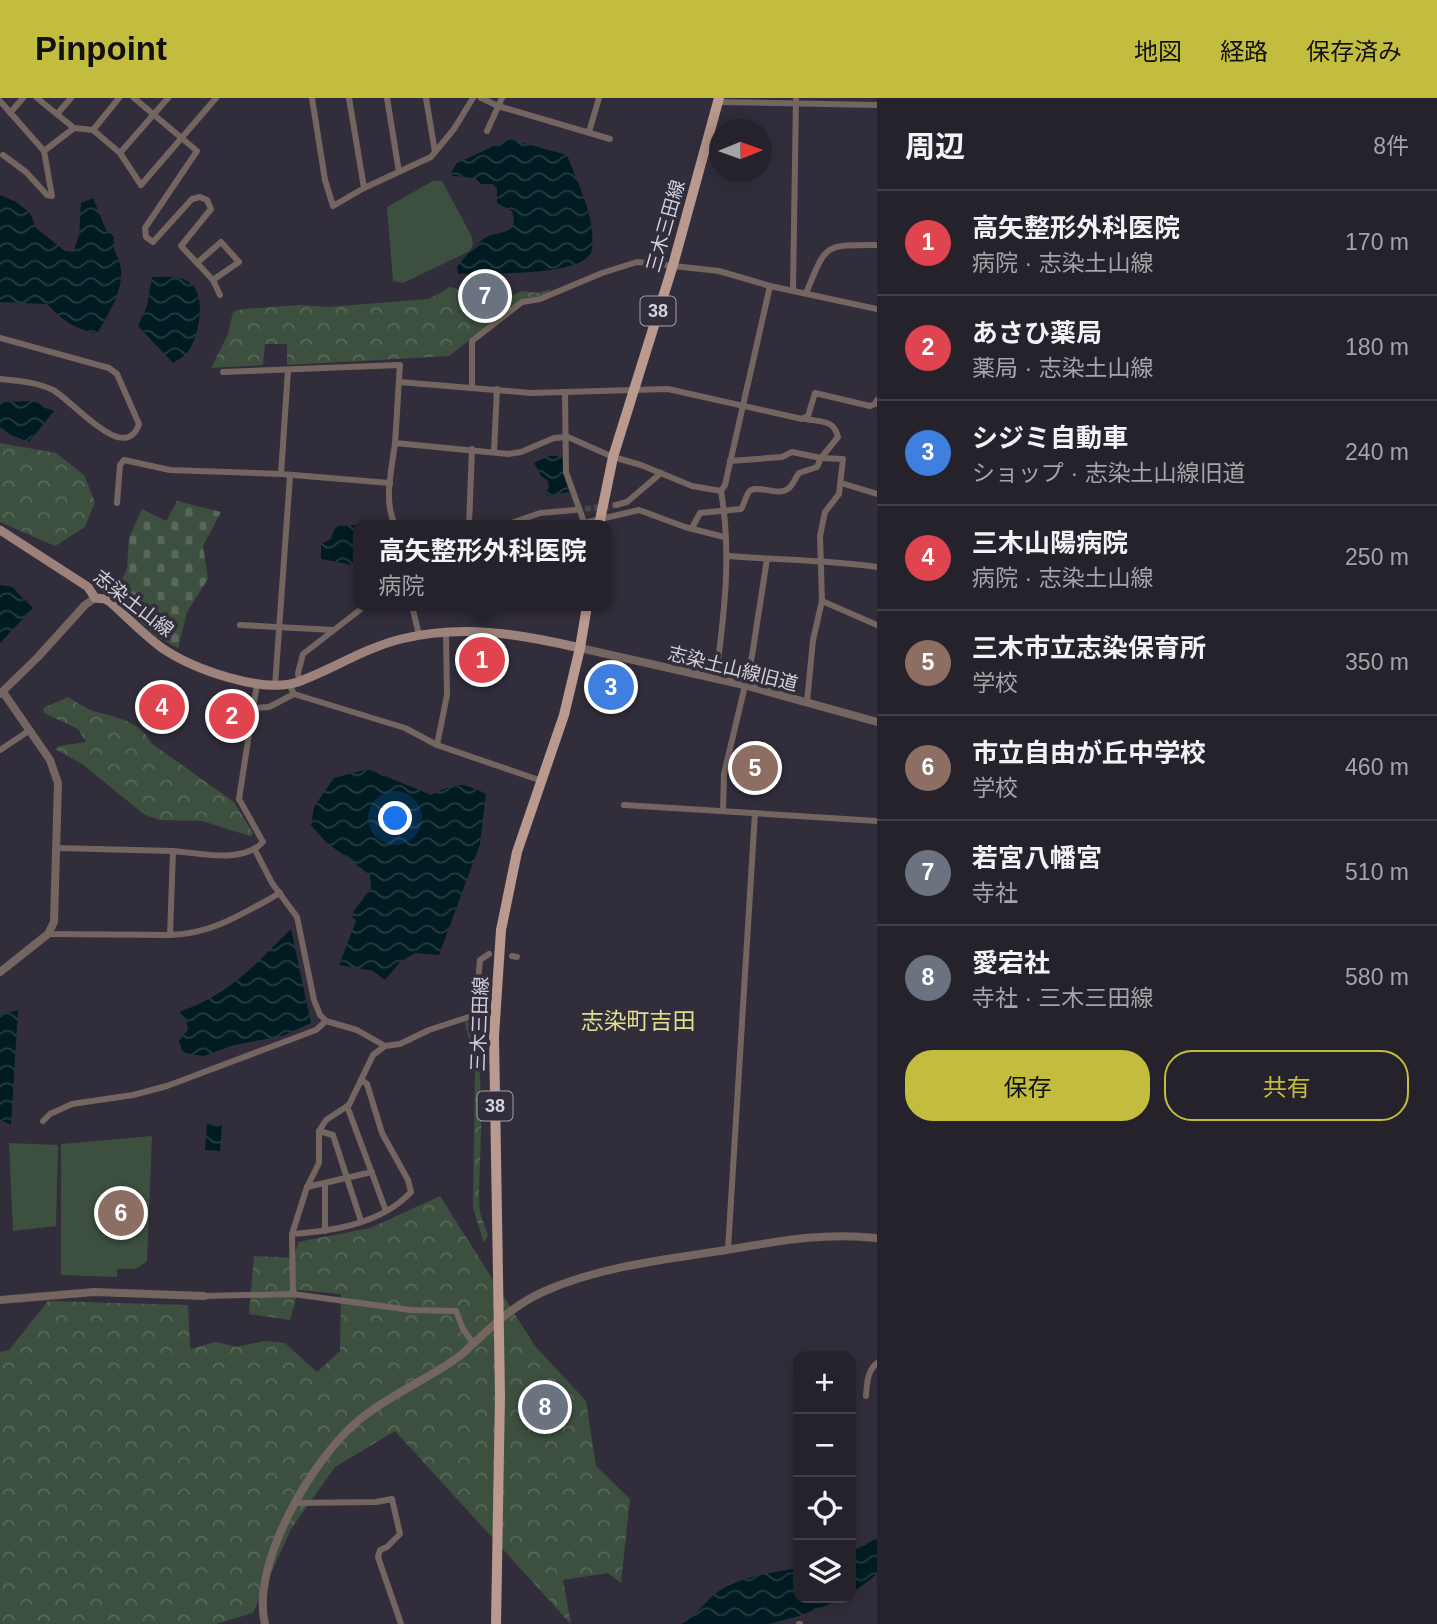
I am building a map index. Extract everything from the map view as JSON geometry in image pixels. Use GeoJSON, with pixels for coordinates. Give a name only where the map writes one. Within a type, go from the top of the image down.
{"type":"FeatureCollection","features":[{"type":"Feature","properties":{"kind":"main road","name":"三木三田線"},"geometry":{"type":"LineString","coordinates":[[600,520],[613,457],[673,265],[719,100]]}},
{"type":"Feature","properties":{"kind":"main road","name":"志染土山線"},"geometry":{"type":"LineString","coordinates":[[0,530],[88,587],[95,598],[110,602],[161,647],[198,665],[257,685],[275,686],[299,681],[383,644],[419,635],[473,631],[519,634],[580,648]]}},
{"type":"Feature","properties":{"kind":"main road","name":"三木三田線"},"geometry":{"type":"LineString","coordinates":[[497,1621],[500,1395],[494,1036],[501,930],[517,852],[564,715],[586,611]]}},
{"type":"Feature","properties":{"kind":"street"},"geometry":{"type":"LineString","coordinates":[[10,113],[23,98]]}},
{"type":"Feature","properties":{"kind":"street"},"geometry":{"type":"LineString","coordinates":[[37,98],[74,128],[93,130],[120,153],[141,185],[216,98]]}},
{"type":"Feature","properties":{"kind":"street"},"geometry":{"type":"LineString","coordinates":[[58,113],[71,98]]}},
{"type":"Feature","properties":{"kind":"street"},"geometry":{"type":"LineString","coordinates":[[93,130],[119,98]]}},
{"type":"Feature","properties":{"kind":"street"},"geometry":{"type":"LineString","coordinates":[[134,98],[197,151],[145,228],[146,237],[153,242],[192,199],[200,197],[207,200],[211,209],[181,246],[186,255],[213,280],[220,295]]}},
{"type":"Feature","properties":{"kind":"street"},"geometry":{"type":"LineString","coordinates":[[120,153],[168,98]]}},
{"type":"Feature","properties":{"kind":"street"},"geometry":{"type":"LineString","coordinates":[[312,98],[325,180],[333,206],[430,157],[454,129],[473,98]]}},
{"type":"Feature","properties":{"kind":"street"},"geometry":{"type":"LineString","coordinates":[[349,98],[364,188]]}},
{"type":"Feature","properties":{"kind":"street"},"geometry":{"type":"LineString","coordinates":[[387,98],[399,172]]}},
{"type":"Feature","properties":{"kind":"street"},"geometry":{"type":"LineString","coordinates":[[426,98],[435,152]]}},
{"type":"Feature","properties":{"kind":"street"},"geometry":{"type":"LineString","coordinates":[[465,98],[467,106]]}},
{"type":"Feature","properties":{"kind":"street"},"geometry":{"type":"LineString","coordinates":[[481,98],[498,106],[610,139]]}},
{"type":"Feature","properties":{"kind":"street"},"geometry":{"type":"LineString","coordinates":[[487,131],[502,98]]}},
{"type":"Feature","properties":{"kind":"street"},"geometry":{"type":"LineString","coordinates":[[589,132],[599,98]]}},
{"type":"Feature","properties":{"kind":"street"},"geometry":{"type":"LineString","coordinates":[[719,100],[877,105]]}},
{"type":"Feature","properties":{"kind":"street"},"geometry":{"type":"LineString","coordinates":[[0,101],[44,151],[52,196],[47,195],[26,172],[3,156]]}},
{"type":"Feature","properties":{"kind":"street"},"geometry":{"type":"LineString","coordinates":[[793,290],[796,101]]}},
{"type":"Feature","properties":{"kind":"street"},"geometry":{"type":"LineString","coordinates":[[44,151],[74,128]]}},
{"type":"Feature","properties":{"kind":"street"},"geometry":{"type":"LineString","coordinates":[[197,263],[220,243],[239,262],[213,280]]}},
{"type":"Feature","properties":{"kind":"street"},"geometry":{"type":"LineString","coordinates":[[806,293],[822,254],[829,249],[838,246],[877,245]]}},
{"type":"Feature","properties":{"kind":"street"},"geometry":{"type":"LineString","coordinates":[[472,386],[472,341],[522,302],[540,299],[602,273],[637,262],[719,271],[769,286],[877,309]]}},
{"type":"Feature","properties":{"kind":"street"},"geometry":{"type":"LineString","coordinates":[[716,678],[728,556],[721,491],[725,485],[769,286]]}},
{"type":"Feature","properties":{"kind":"street"},"geometry":{"type":"LineString","coordinates":[[0,338],[109,368],[117,374],[139,424],[136,433],[129,438],[120,439],[99,427],[55,391],[33,383],[0,379]]}},
{"type":"Feature","properties":{"kind":"street"},"geometry":{"type":"LineString","coordinates":[[223,372],[400,365],[390,483],[392,520]]}},
{"type":"Feature","properties":{"kind":"street"},"geometry":{"type":"LineString","coordinates":[[281,474],[288,370]]}},
{"type":"Feature","properties":{"kind":"street"},"geometry":{"type":"LineString","coordinates":[[399,382],[531,393],[668,389],[741,407],[826,421],[833,425],[838,437],[817,467],[799,473],[789,488],[775,492],[753,489],[748,492],[741,509],[700,513],[692,528]]}},
{"type":"Feature","properties":{"kind":"street"},"geometry":{"type":"LineString","coordinates":[[494,452],[497,389]]}},
{"type":"Feature","properties":{"kind":"street"},"geometry":{"type":"LineString","coordinates":[[565,392],[568,437],[566,472],[583,520]]}},
{"type":"Feature","properties":{"kind":"street"},"geometry":{"type":"LineString","coordinates":[[806,419],[814,393],[870,406],[877,400]]}},
{"type":"Feature","properties":{"kind":"street"},"geometry":{"type":"LineString","coordinates":[[395,443],[508,454],[521,452],[554,438],[568,437],[692,486],[721,491]]}},
{"type":"Feature","properties":{"kind":"street"},"geometry":{"type":"LineString","coordinates":[[469,520],[472,449]]}},
{"type":"Feature","properties":{"kind":"street"},"geometry":{"type":"LineString","coordinates":[[730,461],[782,457],[792,452],[843,459],[839,494],[825,512],[820,536],[822,601],[813,640],[807,702]]}},
{"type":"Feature","properties":{"kind":"street"},"geometry":{"type":"LineString","coordinates":[[117,503],[120,465],[124,460],[170,470],[281,474],[390,483]]}},
{"type":"Feature","properties":{"kind":"street"},"geometry":{"type":"LineString","coordinates":[[616,505],[628,502],[661,473]]}},
{"type":"Feature","properties":{"kind":"street"},"geometry":{"type":"LineString","coordinates":[[275,686],[290,476]]}},
{"type":"Feature","properties":{"kind":"street"},"geometry":{"type":"LineString","coordinates":[[841,482],[877,494]]}},
{"type":"Feature","properties":{"kind":"street"},"geometry":{"type":"LineString","coordinates":[[520,520],[540,513],[575,510]]}},
{"type":"Feature","properties":{"kind":"street"},"geometry":{"type":"LineString","coordinates":[[606,520],[639,510],[724,537]]}},
{"type":"Feature","properties":{"kind":"street"},"geometry":{"type":"LineString","coordinates":[[728,556],[877,567]]}},
{"type":"Feature","properties":{"kind":"street"},"geometry":{"type":"LineString","coordinates":[[723,811],[724,774],[752,656],[767,559]]}},
{"type":"Feature","properties":{"kind":"street"},"geometry":{"type":"LineString","coordinates":[[0,972],[48,934],[54,922],[58,783],[50,760],[1,693],[85,605],[95,598]]}},
{"type":"Feature","properties":{"kind":"street"},"geometry":{"type":"LineString","coordinates":[[822,601],[877,625]]}},
{"type":"Feature","properties":{"kind":"street"},"geometry":{"type":"LineString","coordinates":[[299,681],[298,673],[303,653],[359,611]]}},
{"type":"Feature","properties":{"kind":"street"},"geometry":{"type":"LineString","coordinates":[[413,611],[419,635]]}},
{"type":"Feature","properties":{"kind":"street"},"geometry":{"type":"LineString","coordinates":[[240,625],[334,630]]}},
{"type":"Feature","properties":{"kind":"street"},"geometry":{"type":"LineString","coordinates":[[437,745],[447,695],[446,634]]}},
{"type":"Feature","properties":{"kind":"street","name":"志染土山線旧道"},"geometry":{"type":"LineString","coordinates":[[580,648],[716,678],[877,722]]}},
{"type":"Feature","properties":{"kind":"street"},"geometry":{"type":"LineString","coordinates":[[289,684],[294,694]]}},
{"type":"Feature","properties":{"kind":"street"},"geometry":{"type":"LineString","coordinates":[[57,848],[238,855],[255,850],[263,842],[239,800],[257,685]]}},
{"type":"Feature","properties":{"kind":"street"},"geometry":{"type":"LineString","coordinates":[[253,708],[268,706],[294,694],[405,728],[437,745],[542,781]]}},
{"type":"Feature","properties":{"kind":"street"},"geometry":{"type":"LineString","coordinates":[[0,750],[30,730]]}},
{"type":"Feature","properties":{"kind":"street"},"geometry":{"type":"LineString","coordinates":[[624,805],[877,821]]}},
{"type":"Feature","properties":{"kind":"street"},"geometry":{"type":"LineString","coordinates":[[728,1249],[755,813]]}},
{"type":"Feature","properties":{"kind":"street"},"geometry":{"type":"LineString","coordinates":[[255,850],[279,893],[297,917],[314,1000],[320,1015],[326,1021],[357,1030],[385,1046]]}},
{"type":"Feature","properties":{"kind":"street"},"geometry":{"type":"LineString","coordinates":[[170,935],[173,851]]}},
{"type":"Feature","properties":{"kind":"street"},"geometry":{"type":"LineString","coordinates":[[48,934],[183,935],[215,928],[279,893]]}},
{"type":"Feature","properties":{"kind":"street"},"geometry":{"type":"LineString","coordinates":[[293,1294],[292,1234],[307,1187],[319,1163],[319,1131],[326,1120],[347,1106],[373,1055],[385,1046],[400,1044],[429,1030],[475,1015],[480,960],[489,954]]}},
{"type":"Feature","properties":{"kind":"street"},"geometry":{"type":"LineString","coordinates":[[43,1121],[50,1114],[72,1104],[132,1095],[167,1086],[316,1030],[326,1021]]}},
{"type":"Feature","properties":{"kind":"street"},"geometry":{"type":"LineString","coordinates":[[292,1234],[325,1231],[361,1221],[386,1211],[411,1192],[408,1180],[382,1133],[368,1084],[361,1080]]}},
{"type":"Feature","properties":{"kind":"street"},"geometry":{"type":"LineString","coordinates":[[347,1106],[386,1211]]}},
{"type":"Feature","properties":{"kind":"street"},"geometry":{"type":"LineString","coordinates":[[319,1131],[333,1135],[361,1221]]}},
{"type":"Feature","properties":{"kind":"street"},"geometry":{"type":"LineString","coordinates":[[307,1187],[372,1172]]}},
{"type":"Feature","properties":{"kind":"street"},"geometry":{"type":"LineString","coordinates":[[325,1183],[325,1231]]}},
{"type":"Feature","properties":{"kind":"street"},"geometry":{"type":"LineString","coordinates":[[265,1624],[263,1584],[271,1553],[295,1503],[332,1448],[359,1420],[460,1357],[519,1303],[593,1274],[642,1262],[801,1237],[877,1238]]}},
{"type":"Feature","properties":{"kind":"street"},"geometry":{"type":"LineString","coordinates":[[0,1300],[94,1292],[204,1296],[293,1294],[411,1310],[456,1311],[463,1329],[473,1343]]}},
{"type":"Feature","properties":{"kind":"street"},"geometry":{"type":"LineString","coordinates":[[866,1396],[868,1376],[877,1363]]}},
{"type":"Feature","properties":{"kind":"street"},"geometry":{"type":"LineString","coordinates":[[295,1503],[392,1499],[400,1534],[387,1548],[380,1550],[378,1557],[401,1624]]}},
{"type":"Feature","properties":{"kind":"green space"},"geometry":{"type":"Polygon","coordinates":[[[433,181],[442,181],[472,237],[473,244],[470,251],[403,283],[393,281],[387,207],[433,181]]]}},
{"type":"Feature","properties":{"kind":"green space"},"geometry":{"type":"Polygon","coordinates":[[[475,284],[476,291],[464,298],[471,310],[484,302],[490,306],[522,291],[538,293],[551,289],[546,295],[524,298],[449,356],[287,365],[287,344],[265,344],[263,365],[211,368],[228,334],[233,312],[300,305],[328,307],[429,299],[450,287],[459,289],[475,284]]]}},
{"type":"Feature","properties":{"kind":"green space"},"geometry":{"type":"Polygon","coordinates":[[[0,443],[56,453],[84,475],[95,502],[85,527],[55,546],[0,522],[0,443]]]}},
{"type":"Feature","properties":{"kind":"green space"},"geometry":{"type":"Polygon","coordinates":[[[177,501],[221,512],[203,546],[208,579],[187,612],[178,648],[157,637],[114,598],[127,568],[129,538],[142,509],[166,521],[177,501]]]}},
{"type":"Feature","properties":{"kind":"green space"},"geometry":{"type":"Polygon","coordinates":[[[68,697],[90,710],[127,721],[141,730],[151,743],[234,802],[253,833],[250,836],[202,821],[161,820],[145,815],[82,764],[55,749],[86,742],[78,729],[44,713],[43,708],[68,697]]]}},
{"type":"Feature","properties":{"kind":"green space"},"geometry":{"type":"Polygon","coordinates":[[[470,1021],[481,1086],[479,1197],[480,1213],[488,1235],[484,1243],[473,1208],[475,1070],[465,1022],[470,1021]]]}},
{"type":"Feature","properties":{"kind":"green space"},"geometry":{"type":"Polygon","coordinates":[[[152,1136],[147,1261],[136,1269],[117,1269],[117,1277],[61,1275],[61,1144],[152,1136]]]}},
{"type":"Feature","properties":{"kind":"green space"},"geometry":{"type":"Polygon","coordinates":[[[9,1143],[58,1145],[56,1226],[13,1231],[9,1143]]]}},
{"type":"Feature","properties":{"kind":"green space"},"geometry":{"type":"Polygon","coordinates":[[[440,1196],[535,1346],[586,1401],[596,1466],[630,1499],[621,1583],[608,1573],[563,1580],[571,1624],[395,1431],[335,1467],[291,1529],[253,1613],[216,1624],[0,1624],[0,1352],[9,1350],[48,1301],[188,1305],[190,1349],[216,1342],[237,1347],[264,1341],[285,1343],[317,1372],[340,1351],[341,1294],[298,1290],[290,1320],[249,1314],[254,1256],[294,1258],[298,1242],[370,1228],[440,1196]]]}},
{"type":"Feature","properties":{"kind":"water"},"geometry":{"type":"Polygon","coordinates":[[[509,139],[567,155],[589,213],[592,249],[586,258],[573,265],[554,269],[458,274],[457,267],[474,247],[491,235],[511,229],[514,219],[512,211],[497,203],[497,189],[493,184],[481,184],[475,178],[452,176],[452,171],[457,163],[509,139]]]}},
{"type":"Feature","properties":{"kind":"water"},"geometry":{"type":"Polygon","coordinates":[[[0,195],[16,202],[30,213],[36,228],[65,251],[73,252],[79,236],[81,203],[93,198],[106,230],[114,237],[114,249],[121,273],[115,300],[97,334],[69,323],[47,304],[0,302],[0,195]]]}},
{"type":"Feature","properties":{"kind":"water"},"geometry":{"type":"Polygon","coordinates":[[[152,277],[181,278],[195,288],[198,296],[200,317],[195,337],[187,353],[173,363],[138,326],[147,306],[152,277]]]}},
{"type":"Feature","properties":{"kind":"water"},"geometry":{"type":"Polygon","coordinates":[[[34,401],[54,411],[29,442],[0,427],[0,402],[34,401]]]}},
{"type":"Feature","properties":{"kind":"water"},"geometry":{"type":"Polygon","coordinates":[[[549,456],[563,459],[563,473],[569,492],[549,496],[545,494],[549,487],[548,481],[541,476],[534,463],[549,456]]]}},
{"type":"Feature","properties":{"kind":"water"},"geometry":{"type":"Polygon","coordinates":[[[353,525],[353,565],[321,559],[321,544],[331,539],[335,526],[353,525]]]}},
{"type":"Feature","properties":{"kind":"water"},"geometry":{"type":"Polygon","coordinates":[[[0,585],[12,587],[33,608],[0,643],[0,585]]]}},
{"type":"Feature","properties":{"kind":"water"},"geometry":{"type":"Polygon","coordinates":[[[368,769],[431,795],[458,785],[486,794],[480,844],[439,955],[415,953],[400,962],[385,980],[373,971],[339,965],[356,921],[351,915],[371,888],[370,875],[326,842],[311,825],[314,807],[334,778],[368,769]]]}},
{"type":"Feature","properties":{"kind":"water"},"geometry":{"type":"Polygon","coordinates":[[[291,929],[311,1023],[282,1036],[234,1045],[204,1056],[183,1053],[179,1041],[188,1029],[186,1019],[179,1012],[227,988],[253,967],[291,929]]]}},
{"type":"Feature","properties":{"kind":"water"},"geometry":{"type":"Polygon","coordinates":[[[18,1010],[11,1125],[0,1120],[0,1015],[18,1010]]]}},
{"type":"Feature","properties":{"kind":"water"},"geometry":{"type":"Polygon","coordinates":[[[207,1124],[222,1125],[220,1151],[205,1150],[207,1124]]]}},
{"type":"Feature","properties":{"kind":"water"},"geometry":{"type":"Polygon","coordinates":[[[877,1538],[877,1574],[856,1590],[856,1549],[877,1538]]]}},
{"type":"Feature","properties":{"kind":"water"},"geometry":{"type":"Polygon","coordinates":[[[793,1569],[793,1603],[832,1603],[769,1624],[681,1624],[728,1586],[757,1576],[793,1569]]]}},
{"type":"Feature","properties":{"kind":"tunnel"},"geometry":{"type":"LineString","coordinates":[[576,510],[616,505]]}},
{"type":"Feature","properties":{"kind":"place","name":"若宮八幡宮"},"geometry":{"type":"Point","coordinates":[485,296]}},
{"type":"Feature","properties":{"kind":"place","name":"高矢整形外科医院"},"geometry":{"type":"Point","coordinates":[482,660]}},
{"type":"Feature","properties":{"kind":"place","name":"シジミ自動車"},"geometry":{"type":"Point","coordinates":[611,687]}},
{"type":"Feature","properties":{"kind":"place","name":"三木山陽病院"},"geometry":{"type":"Point","coordinates":[162,707]}},
{"type":"Feature","properties":{"kind":"place","name":"あさひ薬局"},"geometry":{"type":"Point","coordinates":[232,716]}},
{"type":"Feature","properties":{"kind":"place","name":"三木市立志染保育所"},"geometry":{"type":"Point","coordinates":[755,768]}},
{"type":"Feature","properties":{"kind":"place","name":"市立自由が丘中学校"},"geometry":{"type":"Point","coordinates":[121,1213]}},
{"type":"Feature","properties":{"kind":"place","name":"愛宕社"},"geometry":{"type":"Point","coordinates":[545,1407]}},
{"type":"Feature","properties":{"kind":"district","name":"志染町吉田"},"geometry":{"type":"Point","coordinates":[638,1021]}}]}
